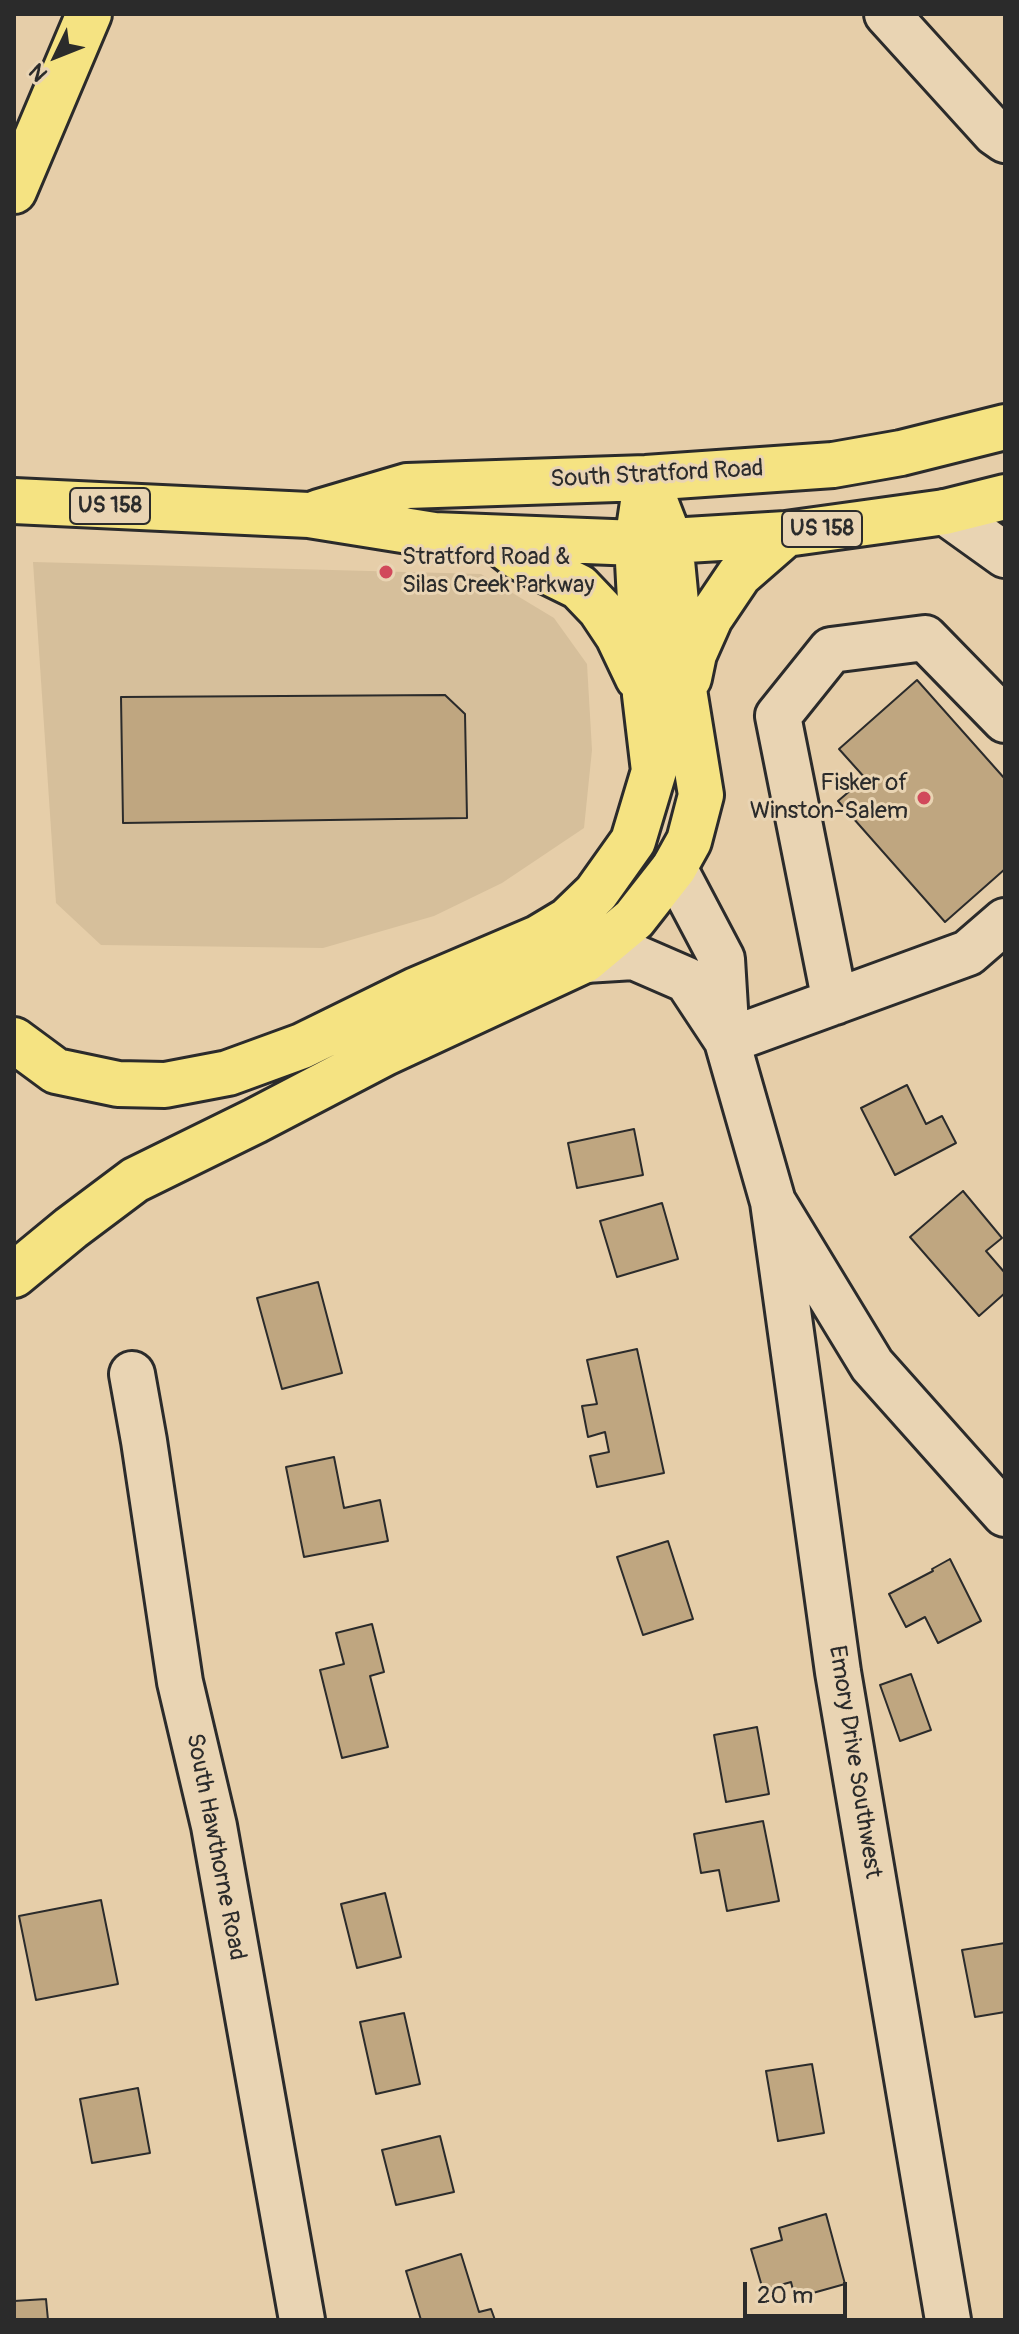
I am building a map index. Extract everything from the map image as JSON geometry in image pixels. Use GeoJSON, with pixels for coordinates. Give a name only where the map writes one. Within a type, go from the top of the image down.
{"type":"FeatureCollection","features":[{"type":"Feature","properties":{"kind":"main road"},"geometry":{"type":"LineString","coordinates":[[14,191],[89,14]]}},
{"type":"Feature","properties":{"kind":"main road","name":"South Stratford Road"},"geometry":{"type":"LineString","coordinates":[[309,515],[407,486],[646,478],[833,465],[901,453],[1005,427]]}},
{"type":"Feature","properties":{"kind":"main road"},"geometry":{"type":"LineString","coordinates":[[14,1040],[56,1071],[118,1084],[165,1085],[228,1073],[302,1046],[416,990],[538,938],[568,920],[596,893],[633,841],[654,771],[665,696],[654,541],[646,478]]}},
{"type":"Feature","properties":{"kind":"main road","name":"South Stratford Road"},"geometry":{"type":"LineString","coordinates":[[15,501],[309,515],[434,535],[654,541],[786,534],[945,512],[1005,497]]}},
{"type":"Feature","properties":{"kind":"main road"},"geometry":{"type":"LineString","coordinates":[[665,696],[694,654],[710,618],[739,575],[786,534]]}},
{"type":"Feature","properties":{"kind":"main road"},"geometry":{"type":"LineString","coordinates":[[14,1275],[135,1180],[385,1053],[585,960],[634,919],[674,868],[689,841],[701,795],[665,696],[600,609],[579,587],[518,557],[494,538]]}},
{"type":"Feature","properties":{"kind":"street"},"geometry":{"type":"LineString","coordinates":[[887,14],[1000,136]]}},
{"type":"Feature","properties":{"kind":"street"},"geometry":{"type":"LineString","coordinates":[[945,512],[1005,555]]}},
{"type":"Feature","properties":{"kind":"street"},"geometry":{"type":"LineString","coordinates":[[835,1002],[778,716],[831,650],[925,638],[1005,720]]}},
{"type":"Feature","properties":{"kind":"street"},"geometry":{"type":"LineString","coordinates":[[674,868],[722,959],[727,1041],[773,1202],[872,1365],[1005,1514]]}},
{"type":"Feature","properties":{"kind":"street"},"geometry":{"type":"LineString","coordinates":[[727,1041],[968,953],[1005,921]]}},
{"type":"Feature","properties":{"kind":"street"},"geometry":{"type":"LineString","coordinates":[[585,960],[634,957],[687,980],[727,1041]]}},
{"type":"Feature","properties":{"kind":"street","name":"Emory Drive Southwest"},"geometry":{"type":"LineString","coordinates":[[773,1202],[838,1672],[948,2320]]}},
{"type":"Feature","properties":{"kind":"street","name":"South Hawthorne Road"},"geometry":{"type":"LineString","coordinates":[[132,1374],[180,1682],[214,1826],[302,2320]]}},
{"type":"Feature","properties":{"kind":"shaded area"},"geometry":{"type":"Polygon","coordinates":[[[33,562],[481,574],[554,618],[587,664],[592,750],[584,828],[502,883],[434,916],[323,948],[101,945],[56,903],[33,562]]]}},
{"type":"Feature","properties":{"kind":"building","name":"Fisker of Winston-Salem"},"geometry":{"type":"Polygon","coordinates":[[[917,680],[1005,779],[1005,869],[945,922],[838,801],[865,778],[839,749],[917,680]]]}},
{"type":"Feature","properties":{"kind":"building"},"geometry":{"type":"Polygon","coordinates":[[[445,695],[465,714],[467,818],[123,823],[121,697],[445,695]]]}},
{"type":"Feature","properties":{"kind":"building"},"geometry":{"type":"Polygon","coordinates":[[[907,1085],[926,1124],[942,1116],[956,1143],[895,1175],[861,1108],[907,1085]]]}},
{"type":"Feature","properties":{"kind":"building"},"geometry":{"type":"Polygon","coordinates":[[[634,1129],[643,1175],[577,1188],[568,1143],[634,1129]]]}},
{"type":"Feature","properties":{"kind":"building"},"geometry":{"type":"Polygon","coordinates":[[[963,1191],[1002,1238],[986,1251],[1005,1273],[1005,1293],[979,1316],[910,1237],[963,1191]]]}},
{"type":"Feature","properties":{"kind":"building"},"geometry":{"type":"Polygon","coordinates":[[[662,1203],[678,1259],[617,1277],[600,1221],[662,1203]]]}},
{"type":"Feature","properties":{"kind":"building"},"geometry":{"type":"Polygon","coordinates":[[[318,1282],[342,1373],[282,1389],[257,1298],[318,1282]]]}},
{"type":"Feature","properties":{"kind":"building"},"geometry":{"type":"Polygon","coordinates":[[[637,1349],[664,1473],[597,1487],[590,1456],[609,1452],[605,1432],[588,1437],[582,1406],[597,1404],[587,1360],[637,1349]]]}},
{"type":"Feature","properties":{"kind":"building"},"geometry":{"type":"Polygon","coordinates":[[[334,1457],[344,1508],[380,1500],[388,1541],[304,1557],[286,1467],[334,1457]]]}},
{"type":"Feature","properties":{"kind":"building"},"geometry":{"type":"Polygon","coordinates":[[[668,1541],[693,1619],[643,1635],[617,1557],[668,1541]]]}},
{"type":"Feature","properties":{"kind":"building"},"geometry":{"type":"Polygon","coordinates":[[[950,1559],[981,1621],[938,1643],[925,1617],[906,1627],[889,1594],[950,1559]]]}},
{"type":"Feature","properties":{"kind":"building"},"geometry":{"type":"Polygon","coordinates":[[[372,1624],[384,1672],[370,1676],[388,1747],[342,1758],[320,1670],[344,1664],[336,1633],[372,1624]]]}},
{"type":"Feature","properties":{"kind":"building"},"geometry":{"type":"Polygon","coordinates":[[[911,1674],[931,1730],[900,1741],[880,1685],[911,1674]]]}},
{"type":"Feature","properties":{"kind":"building"},"geometry":{"type":"Polygon","coordinates":[[[757,1727],[769,1794],[726,1802],[714,1735],[757,1727]]]}},
{"type":"Feature","properties":{"kind":"building"},"geometry":{"type":"Polygon","coordinates":[[[763,1821],[779,1901],[727,1911],[719,1870],[701,1873],[694,1834],[763,1821]]]}},
{"type":"Feature","properties":{"kind":"building"},"geometry":{"type":"Polygon","coordinates":[[[385,1893],[401,1957],[357,1968],[341,1904],[385,1893]]]}},
{"type":"Feature","properties":{"kind":"building"},"geometry":{"type":"Polygon","coordinates":[[[101,1900],[118,1984],[36,2000],[19,1916],[101,1900]]]}},
{"type":"Feature","properties":{"kind":"building"},"geometry":{"type":"Polygon","coordinates":[[[1005,1943],[1005,2012],[975,2017],[962,1950],[1005,1943]]]}},
{"type":"Feature","properties":{"kind":"building"},"geometry":{"type":"Polygon","coordinates":[[[404,2013],[420,2084],[376,2094],[360,2022],[404,2013]]]}},
{"type":"Feature","properties":{"kind":"building"},"geometry":{"type":"Polygon","coordinates":[[[812,2064],[824,2133],[778,2141],[766,2071],[812,2064]]]}},
{"type":"Feature","properties":{"kind":"building"},"geometry":{"type":"Polygon","coordinates":[[[138,2088],[150,2153],[92,2163],[80,2099],[138,2088]]]}},
{"type":"Feature","properties":{"kind":"building"},"geometry":{"type":"Polygon","coordinates":[[[440,2136],[454,2192],[396,2205],[382,2150],[440,2136]]]}},
{"type":"Feature","properties":{"kind":"building"},"geometry":{"type":"Polygon","coordinates":[[[826,2214],[845,2284],[795,2298],[791,2282],[763,2290],[751,2249],[782,2240],[779,2228],[826,2214]]]}},
{"type":"Feature","properties":{"kind":"building"},"geometry":{"type":"Polygon","coordinates":[[[461,2254],[479,2312],[491,2309],[495,2320],[421,2320],[406,2271],[461,2254]]]}},
{"type":"Feature","properties":{"kind":"building"},"geometry":{"type":"Polygon","coordinates":[[[46,2299],[48,2320],[14,2320],[14,2301],[46,2299]]]}},
{"type":"Feature","properties":{"kind":"place","name":"Stratford Road & Silas Creek Parkway"},"geometry":{"type":"Point","coordinates":[386,572]}},
{"type":"Feature","properties":{"kind":"place","name":"Fisker of Winston-Salem"},"geometry":{"type":"Point","coordinates":[924,798]}}]}
